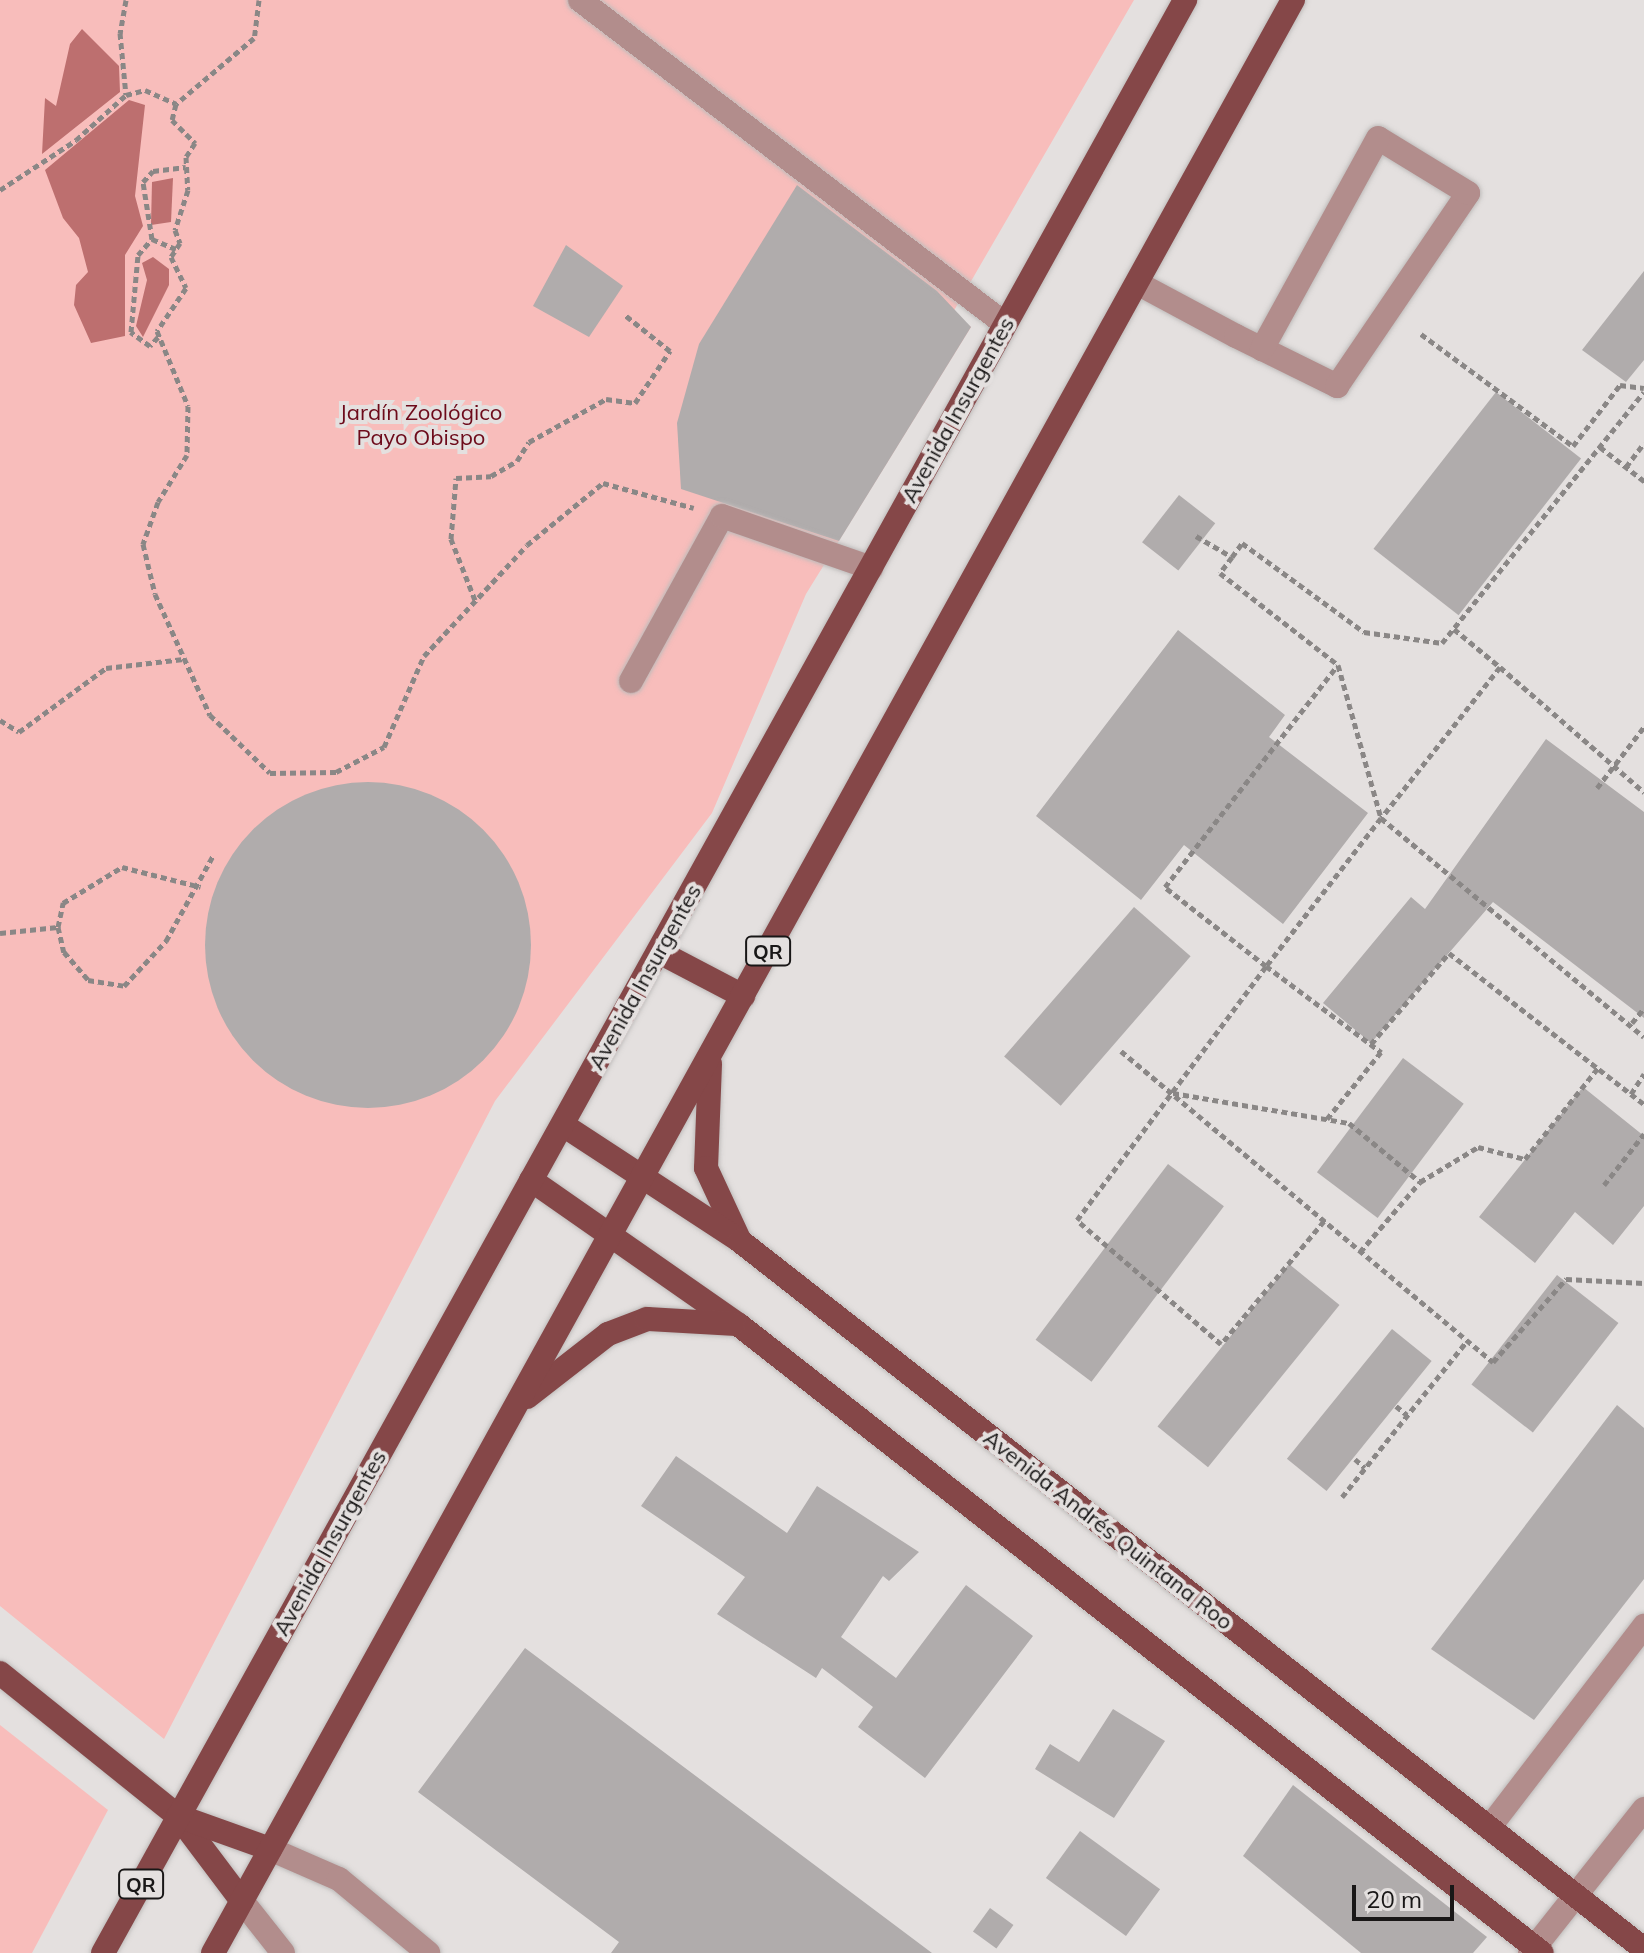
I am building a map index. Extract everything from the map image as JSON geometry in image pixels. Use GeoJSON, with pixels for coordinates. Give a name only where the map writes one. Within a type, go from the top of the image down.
{"type":"FeatureCollection","features":[{"type":"Feature","properties":{"kind":"main road","name":"Avenida Insurgentes"},"geometry":{"type":"LineString","coordinates":[[103,1953],[1185,0]]}},
{"type":"Feature","properties":{"kind":"main road","name":"QR"},"geometry":{"type":"LineString","coordinates":[[213,1953],[1293,0]]}},
{"type":"Feature","properties":{"kind":"main road"},"geometry":{"type":"LineString","coordinates":[[659,952],[743,996]]}},
{"type":"Feature","properties":{"kind":"main road"},"geometry":{"type":"LineString","coordinates":[[714,1044],[703,1127],[706,1168],[740,1241]]}},
{"type":"Feature","properties":{"kind":"main road","name":"Avenida Andrés Quintana Roo"},"geometry":{"type":"LineString","coordinates":[[563,1125],[740,1241],[1644,1949]]}},
{"type":"Feature","properties":{"kind":"main road"},"geometry":{"type":"LineString","coordinates":[[531,1180],[612,1231],[739,1325],[1536,1951]]}},
{"type":"Feature","properties":{"kind":"main road"},"geometry":{"type":"LineString","coordinates":[[518,1404],[608,1334],[647,1319],[739,1325]]}},
{"type":"Feature","properties":{"kind":"main road"},"geometry":{"type":"LineString","coordinates":[[0,1673],[178,1816],[242,1901]]}},
{"type":"Feature","properties":{"kind":"main road"},"geometry":{"type":"LineString","coordinates":[[178,1816],[270,1849]]}},
{"type":"Feature","properties":{"kind":"street"},"geometry":{"type":"LineString","coordinates":[[580,0],[1005,324]]}},
{"type":"Feature","properties":{"kind":"street"},"geometry":{"type":"LineString","coordinates":[[1137,283],[1262,349],[1337,386],[1468,193],[1378,138],[1262,349]]}},
{"type":"Feature","properties":{"kind":"street"},"geometry":{"type":"LineString","coordinates":[[631,681],[722,516],[871,568]]}},
{"type":"Feature","properties":{"kind":"street"},"geometry":{"type":"LineString","coordinates":[[1489,1828],[1644,1626]]}},
{"type":"Feature","properties":{"kind":"street"},"geometry":{"type":"LineString","coordinates":[[1536,1951],[1574,1895],[1644,1809]]}},
{"type":"Feature","properties":{"kind":"street"},"geometry":{"type":"LineString","coordinates":[[270,1849],[339,1879],[428,1953]]}},
{"type":"Feature","properties":{"kind":"street"},"geometry":{"type":"LineString","coordinates":[[242,1901],[283,1953]]}},
{"type":"Feature","properties":{"kind":"path"},"geometry":{"type":"LineString","coordinates":[[126,0],[120,33],[126,95]]}},
{"type":"Feature","properties":{"kind":"path"},"geometry":{"type":"LineString","coordinates":[[152,239],[138,255],[131,332],[150,346],[186,288],[171,257],[176,249],[186,167],[195,143],[172,120],[176,104],[254,38],[259,0]]}},
{"type":"Feature","properties":{"kind":"path"},"geometry":{"type":"LineString","coordinates":[[0,190],[76,140],[126,95],[145,90],[176,104]]}},
{"type":"Feature","properties":{"kind":"path"},"geometry":{"type":"LineString","coordinates":[[152,239],[142,199],[153,171],[186,167]]}},
{"type":"Feature","properties":{"kind":"path"},"geometry":{"type":"LineString","coordinates":[[152,239],[176,249]]}},
{"type":"Feature","properties":{"kind":"path"},"geometry":{"type":"LineString","coordinates":[[475,600],[451,539],[456,478],[491,476],[517,461],[529,442],[606,399],[635,403],[670,351],[625,315]]}},
{"type":"Feature","properties":{"kind":"path"},"geometry":{"type":"LineString","coordinates":[[1421,334],[1573,446],[1620,385],[1644,390],[1442,643],[1364,632],[1242,543],[1220,573],[1338,665],[1381,818],[1632,1023],[1644,1037]]}},
{"type":"Feature","properties":{"kind":"path"},"geometry":{"type":"LineString","coordinates":[[158,336],[188,406],[187,455],[158,502],[143,544],[183,659],[210,715],[270,773],[336,772],[384,747],[424,656],[527,545],[603,483],[722,516]]}},
{"type":"Feature","properties":{"kind":"path"},"geometry":{"type":"LineString","coordinates":[[1626,467],[1644,443]]}},
{"type":"Feature","properties":{"kind":"path"},"geometry":{"type":"LineString","coordinates":[[1600,447],[1644,481]]}},
{"type":"Feature","properties":{"kind":"path"},"geometry":{"type":"LineString","coordinates":[[1196,536],[1232,557]]}},
{"type":"Feature","properties":{"kind":"path"},"geometry":{"type":"LineString","coordinates":[[1454,629],[1644,792]]}},
{"type":"Feature","properties":{"kind":"path"},"geometry":{"type":"LineString","coordinates":[[0,720],[19,732],[106,668],[183,659]]}},
{"type":"Feature","properties":{"kind":"path"},"geometry":{"type":"LineString","coordinates":[[1327,1119],[1381,1052],[1165,887],[1338,665]]}},
{"type":"Feature","properties":{"kind":"path"},"geometry":{"type":"LineString","coordinates":[[1324,1221],[1221,1344],[1154,1292],[1077,1220],[1266,966],[1500,667]]}},
{"type":"Feature","properties":{"kind":"path"},"geometry":{"type":"LineString","coordinates":[[1597,788],[1644,727]]}},
{"type":"Feature","properties":{"kind":"path"},"geometry":{"type":"LineString","coordinates":[[201,887],[122,867],[63,903],[58,927],[64,952],[88,980],[124,986],[201,887],[214,854]]}},
{"type":"Feature","properties":{"kind":"path"},"geometry":{"type":"LineString","coordinates":[[0,933],[58,927]]}},
{"type":"Feature","properties":{"kind":"path"},"geometry":{"type":"LineString","coordinates":[[1370,1044],[1449,953],[1644,1104]]}},
{"type":"Feature","properties":{"kind":"path"},"geometry":{"type":"LineString","coordinates":[[1632,1023],[1644,1008]]}},
{"type":"Feature","properties":{"kind":"path"},"geometry":{"type":"LineString","coordinates":[[1121,1051],[1493,1362],[1566,1279],[1644,1283]]}},
{"type":"Feature","properties":{"kind":"path"},"geometry":{"type":"LineString","coordinates":[[1360,1252],[1420,1182],[1478,1147],[1525,1159],[1598,1068]]}},
{"type":"Feature","properties":{"kind":"path"},"geometry":{"type":"LineString","coordinates":[[1631,1094],[1644,1074]]}},
{"type":"Feature","properties":{"kind":"path"},"geometry":{"type":"LineString","coordinates":[[1172,1093],[1349,1123],[1420,1182]]}},
{"type":"Feature","properties":{"kind":"path"},"geometry":{"type":"LineString","coordinates":[[1604,1185],[1644,1134]]}},
{"type":"Feature","properties":{"kind":"path"},"geometry":{"type":"LineString","coordinates":[[1342,1497],[1467,1341]]}},
{"type":"Feature","properties":{"kind":"path"},"geometry":{"type":"LineString","coordinates":[[1396,1406],[1407,1415]]}},
{"type":"Feature","properties":{"kind":"path"},"geometry":{"type":"LineString","coordinates":[[1355,1459],[1365,1468]]}},
{"type":"Feature","properties":{"kind":"green space","name":"Jardín Zoológico Payo Obispo"},"geometry":{"type":"Polygon","coordinates":[[[0,0],[1134,0],[952,314],[971,327],[806,594],[712,813],[495,1101],[164,1739],[0,1606],[0,0]]]}},
{"type":"Feature","properties":{"kind":"green space"},"geometry":{"type":"Polygon","coordinates":[[[0,1725],[108,1810],[32,1953],[0,1953],[0,1725]]]}},
{"type":"Feature","properties":{"kind":"shaded area"},"geometry":{"type":"Polygon","coordinates":[[[82,29],[119,66],[120,92],[42,154],[45,98],[56,106],[70,44],[82,29]]]}},
{"type":"Feature","properties":{"kind":"shaded area"},"geometry":{"type":"Polygon","coordinates":[[[129,100],[145,105],[135,196],[143,226],[125,255],[125,336],[91,343],[74,305],[76,285],[88,272],[79,238],[63,218],[45,170],[129,100]]]}},
{"type":"Feature","properties":{"kind":"shaded area"},"geometry":{"type":"Polygon","coordinates":[[[173,178],[171,222],[151,225],[152,182],[173,178]]]}},
{"type":"Feature","properties":{"kind":"shaded area"},"geometry":{"type":"Polygon","coordinates":[[[153,257],[169,269],[169,285],[143,337],[136,326],[147,280],[142,263],[153,257]]]}},
{"type":"Feature","properties":{"kind":"building"},"geometry":{"type":"Polygon","coordinates":[[[797,185],[937,291],[971,327],[839,541],[681,489],[677,423],[699,344],[797,185]]]}},
{"type":"Feature","properties":{"kind":"building"},"geometry":{"type":"Polygon","coordinates":[[[566,245],[623,286],[589,337],[533,306],[566,245]]]}},
{"type":"Feature","properties":{"kind":"building"},"geometry":{"type":"Polygon","coordinates":[[[1644,271],[1644,360],[1626,382],[1582,350],[1644,271]]]}},
{"type":"Feature","properties":{"kind":"building"},"geometry":{"type":"Polygon","coordinates":[[[1496,392],[1581,458],[1459,615],[1373,549],[1496,392]]]}},
{"type":"Feature","properties":{"kind":"building"},"geometry":{"type":"Polygon","coordinates":[[[1179,495],[1215,523],[1178,571],[1142,542],[1179,495]]]}},
{"type":"Feature","properties":{"kind":"building"},"geometry":{"type":"Polygon","coordinates":[[[1178,630],[1285,715],[1269,737],[1368,813],[1283,924],[1184,845],[1141,900],[1036,816],[1178,630]]]}},
{"type":"Feature","properties":{"kind":"building"},"geometry":{"type":"Polygon","coordinates":[[[1546,739],[1644,812],[1644,1018],[1493,902],[1371,1043],[1323,1003],[1411,897],[1425,909],[1546,739]]]}},
{"type":"Feature","properties":{"kind":"building"},"geometry":{"type":"Polygon","coordinates":[[[368,782],[400,785],[430,794],[459,810],[483,830],[503,854],[519,883],[528,913],[531,945],[528,977],[519,1007],[503,1036],[483,1060],[459,1080],[430,1096],[400,1105],[368,1108],[336,1105],[306,1096],[277,1080],[253,1060],[233,1036],[217,1007],[208,977],[205,945],[208,913],[217,883],[233,854],[253,830],[277,810],[306,794],[336,785],[368,782]]]}},
{"type":"Feature","properties":{"kind":"building"},"geometry":{"type":"Polygon","coordinates":[[[1134,907],[1191,956],[1061,1106],[1004,1056],[1134,907]]]}},
{"type":"Feature","properties":{"kind":"building"},"geometry":{"type":"Polygon","coordinates":[[[1403,1058],[1464,1104],[1378,1218],[1317,1172],[1403,1058]]]}},
{"type":"Feature","properties":{"kind":"building"},"geometry":{"type":"Polygon","coordinates":[[[1583,1087],[1644,1136],[1644,1206],[1613,1245],[1575,1212],[1535,1263],[1479,1217],[1583,1087]]]}},
{"type":"Feature","properties":{"kind":"building"},"geometry":{"type":"Polygon","coordinates":[[[1168,1164],[1224,1206],[1092,1382],[1036,1340],[1168,1164]]]}},
{"type":"Feature","properties":{"kind":"building"},"geometry":{"type":"Polygon","coordinates":[[[1289,1264],[1340,1305],[1208,1467],[1157,1426],[1289,1264]]]}},
{"type":"Feature","properties":{"kind":"building"},"geometry":{"type":"Polygon","coordinates":[[[1557,1275],[1618,1323],[1533,1433],[1471,1385],[1557,1275]]]}},
{"type":"Feature","properties":{"kind":"building"},"geometry":{"type":"Polygon","coordinates":[[[1392,1329],[1432,1361],[1327,1491],[1287,1459],[1392,1329]]]}},
{"type":"Feature","properties":{"kind":"building"},"geometry":{"type":"Polygon","coordinates":[[[1617,1405],[1644,1428],[1644,1579],[1534,1720],[1431,1649],[1617,1405]]]}},
{"type":"Feature","properties":{"kind":"building"},"geometry":{"type":"Polygon","coordinates":[[[676,1456],[787,1533],[817,1486],[919,1552],[889,1581],[883,1576],[841,1637],[896,1678],[966,1585],[1033,1636],[925,1778],[858,1727],[873,1707],[822,1668],[816,1678],[717,1614],[745,1577],[641,1506],[676,1456]]]}},
{"type":"Feature","properties":{"kind":"building"},"geometry":{"type":"Polygon","coordinates":[[[525,1648],[932,1953],[611,1953],[619,1942],[418,1792],[525,1648]]]}},
{"type":"Feature","properties":{"kind":"building"},"geometry":{"type":"Polygon","coordinates":[[[1113,1709],[1165,1741],[1114,1818],[1035,1769],[1050,1744],[1079,1762],[1113,1709]]]}},
{"type":"Feature","properties":{"kind":"building"},"geometry":{"type":"Polygon","coordinates":[[[1293,1785],[1487,1937],[1473,1953],[1361,1953],[1243,1856],[1293,1785]]]}},
{"type":"Feature","properties":{"kind":"building"},"geometry":{"type":"Polygon","coordinates":[[[1080,1831],[1160,1889],[1126,1936],[1046,1878],[1080,1831]]]}},
{"type":"Feature","properties":{"kind":"building"},"geometry":{"type":"Polygon","coordinates":[[[990,1908],[1013,1925],[996,1949],[973,1931],[990,1908]]]}}]}
